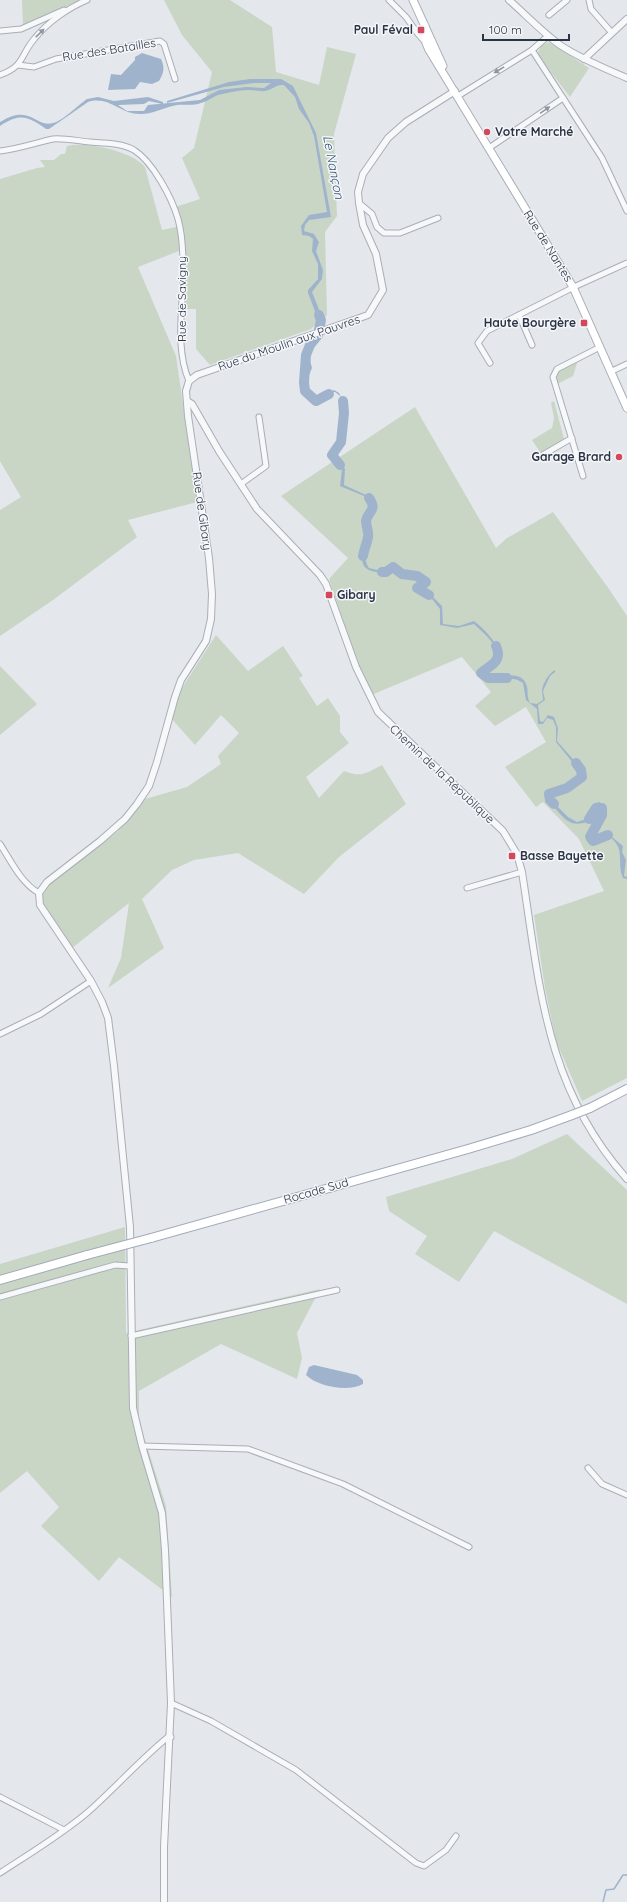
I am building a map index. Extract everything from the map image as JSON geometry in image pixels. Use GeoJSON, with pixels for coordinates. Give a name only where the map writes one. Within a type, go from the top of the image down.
{"type":"FeatureCollection","features":[{"type":"Feature","properties":{"kind":"main road","name":"Rue de Nantes"},"geometry":{"type":"LineString","coordinates":[[413,0],[457,93]]}},
{"type":"Feature","properties":{"kind":"main road","name":"Rue de Nantes"},"geometry":{"type":"LineString","coordinates":[[425,26],[428,50],[457,93],[574,287],[627,408]]}},
{"type":"Feature","properties":{"kind":"main road","name":"Rocade Sud"},"geometry":{"type":"LineString","coordinates":[[0,1280],[531,1130],[590,1108],[627,1089]]}},
{"type":"Feature","properties":{"kind":"street"},"geometry":{"type":"LineString","coordinates":[[0,31],[21,28],[87,0]]}},
{"type":"Feature","properties":{"kind":"street"},"geometry":{"type":"LineString","coordinates":[[389,0],[406,17],[426,43]]}},
{"type":"Feature","properties":{"kind":"street"},"geometry":{"type":"LineString","coordinates":[[509,0],[548,36],[584,59],[627,78]]}},
{"type":"Feature","properties":{"kind":"street"},"geometry":{"type":"LineString","coordinates":[[549,15],[567,0]]}},
{"type":"Feature","properties":{"kind":"street"},"geometry":{"type":"LineString","coordinates":[[589,0],[591,9],[612,33]]}},
{"type":"Feature","properties":{"kind":"street"},"geometry":{"type":"LineString","coordinates":[[0,74],[11,71],[18,65],[34,38],[75,5]]}},
{"type":"Feature","properties":{"kind":"street"},"geometry":{"type":"LineString","coordinates":[[584,59],[627,19]]}},
{"type":"Feature","properties":{"kind":"street"},"geometry":{"type":"LineString","coordinates":[[457,93],[532,50],[548,36]]}},
{"type":"Feature","properties":{"kind":"street","name":"Rue des Batailles"},"geometry":{"type":"LineString","coordinates":[[18,65],[34,66],[56,59],[160,41],[164,44],[175,79]]}},
{"type":"Feature","properties":{"kind":"street"},"geometry":{"type":"LineString","coordinates":[[532,50],[602,158],[625,203],[627,211]]}},
{"type":"Feature","properties":{"kind":"street","name":"Rue du Moulin aux Pauvres"},"geometry":{"type":"LineString","coordinates":[[189,381],[198,375],[368,315],[382,290],[376,254],[363,226],[359,203],[358,192],[362,174],[388,138],[406,122],[457,93]]}},
{"type":"Feature","properties":{"kind":"street"},"geometry":{"type":"LineString","coordinates":[[489,148],[563,98]]}},
{"type":"Feature","properties":{"kind":"street","name":"Rue de Savigny"},"geometry":{"type":"LineString","coordinates":[[0,151],[18,149],[55,139],[102,143],[119,145],[134,150],[150,165],[165,189],[178,219],[183,267],[180,328],[183,367],[189,381]]}},
{"type":"Feature","properties":{"kind":"street"},"geometry":{"type":"LineString","coordinates":[[359,203],[372,214],[377,227],[384,233],[400,233],[438,218]]}},
{"type":"Feature","properties":{"kind":"street"},"geometry":{"type":"LineString","coordinates":[[490,363],[478,343],[487,332],[574,287],[627,263]]}},
{"type":"Feature","properties":{"kind":"street"},"geometry":{"type":"LineString","coordinates":[[519,315],[532,345]]}},
{"type":"Feature","properties":{"kind":"street"},"geometry":{"type":"LineString","coordinates":[[583,476],[553,377],[557,369],[600,347]]}},
{"type":"Feature","properties":{"kind":"street"},"geometry":{"type":"LineString","coordinates":[[610,372],[627,364]]}},
{"type":"Feature","properties":{"kind":"street","name":"Rue de Gibary"},"geometry":{"type":"LineString","coordinates":[[39,893],[47,882],[110,832],[137,804],[149,786],[158,762],[174,697],[181,680],[206,640],[211,620],[211,580],[187,401],[186,391],[189,381]]}},
{"type":"Feature","properties":{"kind":"street","name":"Chemin de la République"},"geometry":{"type":"LineString","coordinates":[[187,401],[192,404],[219,451],[257,509],[320,575],[326,584],[356,667],[378,712],[503,831],[517,854],[522,872],[544,1012],[555,1054],[575,1103],[604,1150],[627,1179]]}},
{"type":"Feature","properties":{"kind":"street"},"geometry":{"type":"LineString","coordinates":[[241,484],[266,466],[259,417]]}},
{"type":"Feature","properties":{"kind":"street"},"geometry":{"type":"LineString","coordinates":[[541,456],[572,438]]}},
{"type":"Feature","properties":{"kind":"street"},"geometry":{"type":"LineString","coordinates":[[0,844],[20,876],[29,886],[39,893],[40,905],[91,981],[102,1002],[108,1018],[127,1184],[134,1408],[142,1446],[162,1513],[165,1550],[171,1737],[164,1848],[164,1902]]}},
{"type":"Feature","properties":{"kind":"street"},"geometry":{"type":"LineString","coordinates":[[467,888],[522,872]]}},
{"type":"Feature","properties":{"kind":"street"},"geometry":{"type":"LineString","coordinates":[[0,1034],[41,1014],[91,981]]}},
{"type":"Feature","properties":{"kind":"street"},"geometry":{"type":"LineString","coordinates":[[0,1297],[115,1266],[130,1266]]}},
{"type":"Feature","properties":{"kind":"street"},"geometry":{"type":"LineString","coordinates":[[131,1336],[337,1290]]}},
{"type":"Feature","properties":{"kind":"street"},"geometry":{"type":"LineString","coordinates":[[142,1446],[248,1449],[343,1484],[469,1547]]}},
{"type":"Feature","properties":{"kind":"street"},"geometry":{"type":"LineString","coordinates":[[588,1468],[602,1484],[627,1495]]}},
{"type":"Feature","properties":{"kind":"street"},"geometry":{"type":"LineString","coordinates":[[171,1703],[211,1721],[296,1770],[416,1863],[424,1866],[446,1850],[456,1836]]}},
{"type":"Feature","properties":{"kind":"street"},"geometry":{"type":"LineString","coordinates":[[0,1873],[64,1830],[92,1808],[152,1750],[168,1737],[171,1737]]}},
{"type":"Feature","properties":{"kind":"street"},"geometry":{"type":"LineString","coordinates":[[0,1797],[64,1830]]}},
{"type":"Feature","properties":{"kind":"green space"},"geometry":{"type":"Polygon","coordinates":[[[22,0],[80,0],[23,26],[22,0]]]}},
{"type":"Feature","properties":{"kind":"green space"},"geometry":{"type":"Polygon","coordinates":[[[164,0],[230,0],[272,27],[276,72],[319,85],[327,47],[356,54],[334,134],[337,216],[325,232],[327,315],[311,329],[210,365],[196,349],[196,309],[186,309],[184,249],[138,267],[176,356],[197,502],[128,520],[137,537],[53,600],[0,636],[0,510],[21,497],[0,461],[0,179],[45,167],[40,160],[54,160],[61,154],[65,154],[67,146],[97,146],[120,152],[139,161],[145,167],[162,230],[176,227],[175,207],[200,199],[182,158],[194,148],[212,72],[182,35],[164,0]]]}},
{"type":"Feature","properties":{"kind":"green space"},"geometry":{"type":"Polygon","coordinates":[[[549,42],[589,68],[570,97],[540,58],[538,52],[541,46],[549,42]]]}},
{"type":"Feature","properties":{"kind":"green space"},"geometry":{"type":"Polygon","coordinates":[[[578,360],[573,376],[557,384],[558,375],[560,372],[578,360]]]}},
{"type":"Feature","properties":{"kind":"green space"},"geometry":{"type":"Polygon","coordinates":[[[554,401],[564,439],[543,453],[540,452],[532,440],[552,428],[554,418],[551,403],[554,401]]]}},
{"type":"Feature","properties":{"kind":"green space"},"geometry":{"type":"Polygon","coordinates":[[[415,407],[496,548],[507,538],[553,512],[627,616],[627,1078],[582,1101],[556,1041],[545,988],[534,915],[604,891],[579,839],[543,802],[536,807],[505,767],[546,742],[526,707],[495,726],[475,706],[491,692],[462,657],[369,696],[329,579],[348,558],[281,496],[415,407]]]}},
{"type":"Feature","properties":{"kind":"green space"},"geometry":{"type":"Polygon","coordinates":[[[216,635],[248,671],[283,646],[303,676],[299,678],[317,706],[328,698],[340,716],[340,732],[349,743],[306,777],[319,798],[344,771],[355,774],[364,774],[382,765],[406,804],[339,857],[304,894],[238,853],[194,860],[172,870],[142,899],[164,948],[108,988],[121,958],[129,903],[72,948],[42,904],[40,896],[45,887],[117,832],[145,799],[187,787],[221,764],[218,756],[239,733],[221,715],[195,745],[171,718],[180,691],[216,635]]]}},
{"type":"Feature","properties":{"kind":"green space"},"geometry":{"type":"Polygon","coordinates":[[[0,666],[37,704],[0,735],[0,666]]]}},
{"type":"Feature","properties":{"kind":"green space"},"geometry":{"type":"Polygon","coordinates":[[[567,1134],[627,1190],[627,1304],[494,1231],[459,1282],[415,1254],[427,1236],[389,1211],[386,1197],[512,1159],[567,1134]]]}},
{"type":"Feature","properties":{"kind":"green space"},"geometry":{"type":"Polygon","coordinates":[[[125,1227],[126,1333],[320,1289],[297,1333],[302,1358],[297,1379],[221,1344],[139,1391],[139,1421],[166,1506],[172,1597],[119,1557],[99,1581],[41,1526],[59,1507],[27,1471],[0,1493],[0,1264],[125,1227]]]}},
{"type":"Feature","properties":{"kind":"water"},"geometry":{"type":"Polygon","coordinates":[[[142,53],[161,59],[163,70],[159,81],[152,84],[140,82],[135,89],[108,90],[111,74],[121,75],[135,60],[135,57],[142,53]]]}},
{"type":"Feature","properties":{"kind":"water"},"geometry":{"type":"Polygon","coordinates":[[[250,79],[281,79],[293,86],[316,133],[331,217],[309,220],[305,225],[304,231],[314,234],[319,242],[316,251],[323,270],[322,279],[312,292],[324,322],[320,328],[316,329],[318,319],[308,293],[308,290],[318,279],[318,264],[312,251],[313,239],[309,236],[302,235],[301,226],[309,215],[327,212],[314,136],[309,123],[299,109],[295,97],[284,85],[279,85],[265,91],[247,90],[229,93],[198,104],[177,105],[146,114],[127,112],[102,101],[88,102],[49,129],[46,129],[34,121],[23,118],[13,119],[0,126],[0,122],[19,115],[26,115],[47,124],[57,122],[87,99],[98,97],[114,101],[148,97],[163,102],[163,104],[200,100],[219,90],[246,87],[264,88],[271,83],[254,83],[224,87],[167,103],[167,101],[229,82],[250,79]],[[149,101],[144,104],[118,105],[127,111],[144,111],[148,105],[162,104],[149,101]]]}},
{"type":"Feature","properties":{"kind":"water"},"geometry":{"type":"Polygon","coordinates":[[[321,333],[321,339],[315,343],[308,353],[312,368],[306,382],[313,400],[317,401],[334,390],[339,393],[344,406],[344,412],[340,396],[335,392],[332,392],[317,402],[310,400],[304,393],[303,382],[307,351],[321,333]]]}},
{"type":"Feature","properties":{"kind":"water"},"geometry":{"type":"Polygon","coordinates":[[[344,412],[345,420],[342,448],[335,451],[334,457],[345,469],[344,485],[366,495],[375,503],[374,515],[368,522],[370,542],[366,560],[369,568],[386,572],[379,573],[369,570],[363,563],[368,539],[366,521],[372,513],[372,503],[364,496],[340,486],[342,469],[331,458],[334,451],[341,444],[344,412]]]}},
{"type":"Feature","properties":{"kind":"water"},"geometry":{"type":"Polygon","coordinates":[[[392,565],[403,575],[413,574],[428,581],[429,582],[421,591],[432,596],[442,606],[443,624],[459,626],[474,621],[478,624],[493,640],[500,652],[501,658],[499,665],[485,674],[491,679],[505,676],[520,677],[526,684],[530,703],[537,704],[543,700],[542,690],[544,684],[549,676],[555,670],[555,672],[550,676],[543,691],[545,700],[538,705],[540,721],[543,722],[548,715],[554,717],[558,728],[557,741],[585,773],[584,779],[573,789],[566,793],[552,795],[550,799],[568,817],[577,822],[589,818],[594,804],[599,802],[603,804],[605,816],[591,839],[596,842],[593,843],[588,837],[596,828],[602,817],[601,809],[596,807],[587,822],[575,824],[568,821],[559,813],[550,801],[549,794],[565,791],[582,779],[582,774],[556,742],[556,727],[553,720],[547,718],[543,724],[538,724],[537,709],[526,700],[523,683],[512,679],[491,680],[480,674],[497,662],[498,656],[491,641],[474,624],[457,628],[440,625],[440,609],[432,599],[417,590],[425,583],[415,578],[402,576],[392,567],[386,572],[392,565]]]}},
{"type":"Feature","properties":{"kind":"water"},"geometry":{"type":"Polygon","coordinates":[[[607,833],[623,846],[622,852],[626,860],[624,876],[627,877],[627,879],[623,878],[620,866],[619,850],[614,841],[608,836],[597,841],[607,833]]]}},
{"type":"Feature","properties":{"kind":"water"},"geometry":{"type":"Polygon","coordinates":[[[314,1365],[357,1375],[363,1380],[363,1384],[350,1388],[342,1388],[318,1383],[306,1375],[309,1367],[314,1365]]]}},
{"type":"Feature","properties":{"kind":"waterway","name":"Le Nançon"},"geometry":{"type":"LineString","coordinates":[[319,315],[321,320],[318,335],[310,345],[306,355],[304,382],[305,391],[316,401],[329,394]]}},
{"type":"Feature","properties":{"kind":"waterway","name":"Le Nançon"},"geometry":{"type":"LineString","coordinates":[[340,465],[332,455],[341,442],[344,413],[343,401]]}},
{"type":"Feature","properties":{"kind":"waterway","name":"Le Nançon"},"geometry":{"type":"LineString","coordinates":[[363,556],[368,540],[366,521],[373,508],[372,502],[369,498]]}},
{"type":"Feature","properties":{"kind":"waterway","name":"Le Nançon"},"geometry":{"type":"LineString","coordinates":[[382,572],[386,572],[393,567],[402,574],[417,576],[426,582],[417,588],[429,595]]}},
{"type":"Feature","properties":{"kind":"waterway","name":"Le Nançon"},"geometry":{"type":"LineString","coordinates":[[496,646],[498,651],[497,659],[492,665],[481,673],[488,678],[507,678]]}},
{"type":"Feature","properties":{"kind":"waterway","name":"Le Nançon"},"geometry":{"type":"LineString","coordinates":[[554,804],[550,800],[549,794],[567,788],[582,777],[581,770],[576,763]]}},
{"type":"Feature","properties":{"kind":"waterway","name":"Le Nançon"},"geometry":{"type":"LineString","coordinates":[[589,819],[596,808],[602,808],[602,815],[590,837],[593,841],[608,835]]}},
{"type":"Feature","properties":{"kind":"waterway"},"geometry":{"type":"LineString","coordinates":[[603,1902],[606,1890],[614,1889],[623,1875],[627,1875]]}},
{"type":"Feature","properties":{"kind":"place","name":"Paul Féval"},"geometry":{"type":"Point","coordinates":[421,30]}},
{"type":"Feature","properties":{"kind":"place","name":"Votre Marché"},"geometry":{"type":"Point","coordinates":[487,132]}},
{"type":"Feature","properties":{"kind":"place","name":"Haute Bourgère"},"geometry":{"type":"Point","coordinates":[584,323]}},
{"type":"Feature","properties":{"kind":"place","name":"Garage Brard"},"geometry":{"type":"Point","coordinates":[619,457]}},
{"type":"Feature","properties":{"kind":"place","name":"Gibary"},"geometry":{"type":"Point","coordinates":[329,595]}},
{"type":"Feature","properties":{"kind":"place","name":"Basse Bayette"},"geometry":{"type":"Point","coordinates":[512,856]}}]}
